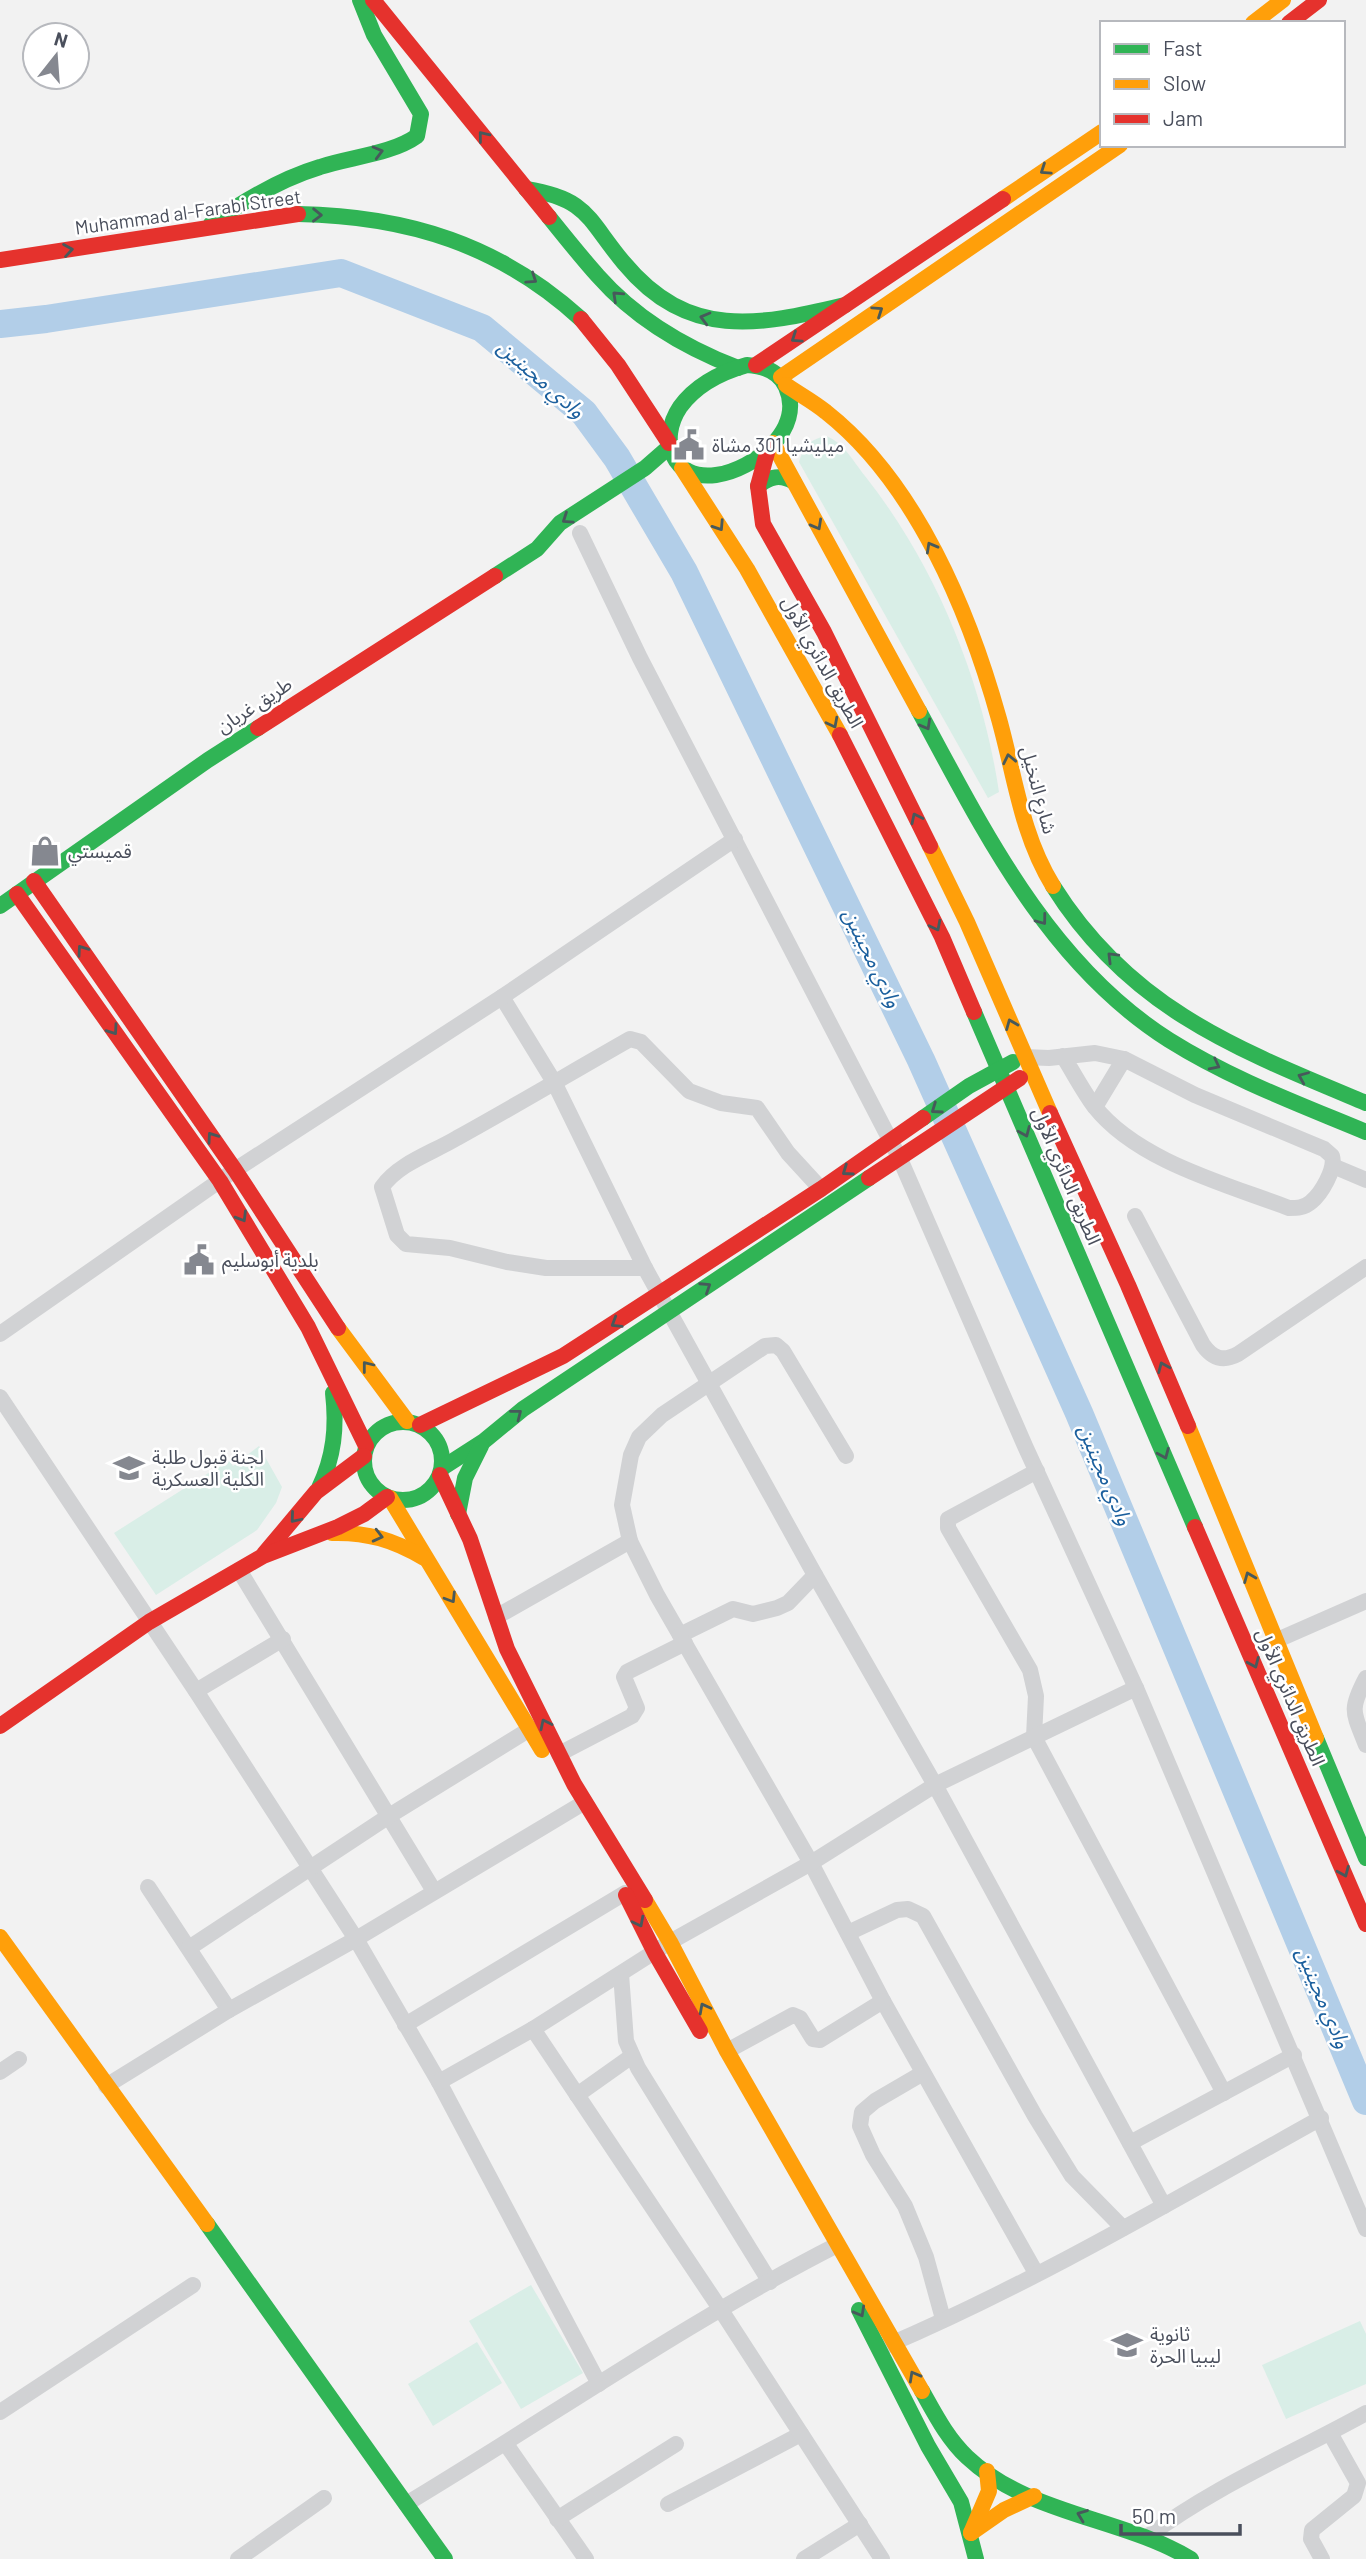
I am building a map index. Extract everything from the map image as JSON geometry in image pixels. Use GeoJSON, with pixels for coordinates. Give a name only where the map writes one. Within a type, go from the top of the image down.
{"type":"FeatureCollection","features":[{"type":"Feature","properties":{"kind":"main road"},"geometry":{"type":"LineString","coordinates":[[205,228],[240,204],[292,177],[406,144],[417,136],[422,122],[418,108],[374,35],[360,0]]}},
{"type":"Feature","properties":{"kind":"main road"},"geometry":{"type":"LineString","coordinates":[[373,0],[599,278],[632,310],[666,335],[689,348],[738,368]]}},
{"type":"Feature","properties":{"kind":"main road"},"geometry":{"type":"LineString","coordinates":[[1256,21],[1283,0]]}},
{"type":"Feature","properties":{"kind":"main road"},"geometry":{"type":"LineString","coordinates":[[1292,21],[1319,0]]}},
{"type":"Feature","properties":{"kind":"main road"},"geometry":{"type":"LineString","coordinates":[[756,365],[1100,133]]}},
{"type":"Feature","properties":{"kind":"main road"},"geometry":{"type":"LineString","coordinates":[[783,381],[1117,147]]}},
{"type":"Feature","properties":{"kind":"main road"},"geometry":{"type":"LineString","coordinates":[[526,189],[555,194],[578,206],[645,286],[691,314],[709,320],[750,323],[788,320],[845,305]]}},
{"type":"Feature","properties":{"kind":"main road","name":"Muhammad al-Farabi Street"},"geometry":{"type":"LineString","coordinates":[[0,260],[296,214],[350,216],[405,225],[484,252],[549,290],[583,321],[616,362],[669,445]]}},
{"type":"Feature","properties":{"kind":"main road"},"geometry":{"type":"LineString","coordinates":[[756,365],[765,367],[783,381],[792,402],[791,412],[771,446],[748,464],[724,474],[699,476],[677,470],[669,445],[674,419],[687,399],[709,382],[738,368],[756,365]]}},
{"type":"Feature","properties":{"kind":"main road","name":"شارع النخيل"},"geometry":{"type":"LineString","coordinates":[[783,381],[830,412],[854,437],[894,489],[932,549],[958,600],[982,661],[1027,834],[1046,874],[1089,933],[1149,992],[1198,1027],[1255,1056],[1366,1103]]}},
{"type":"Feature","properties":{"kind":"main road","name":"طريق غريان"},"geometry":{"type":"LineString","coordinates":[[0,906],[208,760],[537,549],[560,523],[645,468],[669,445]]}},
{"type":"Feature","properties":{"kind":"main road"},"geometry":{"type":"LineString","coordinates":[[771,446],[794,482],[987,836],[1026,897],[1068,952],[1115,998],[1168,1039],[1247,1081],[1366,1132]]}},
{"type":"Feature","properties":{"kind":"main road","name":"الطريق الدائري الأول"},"geometry":{"type":"LineString","coordinates":[[771,446],[758,486],[760,512],[768,537],[824,632],[967,922],[1027,1064],[1128,1285],[1185,1418],[1366,1858]]}},
{"type":"Feature","properties":{"kind":"main road","name":"الطريق الدائري الأول"},"geometry":{"type":"LineString","coordinates":[[677,470],[747,569],[826,708],[942,937],[1366,1924]]}},
{"type":"Feature","properties":{"kind":"main road"},"geometry":{"type":"LineString","coordinates":[[758,486],[764,480],[779,476],[794,482]]}},
{"type":"Feature","properties":{"kind":"main road","name":"طريق غريان"},"geometry":{"type":"LineString","coordinates":[[537,549],[564,542],[585,529]]}},
{"type":"Feature","properties":{"kind":"main road"},"geometry":{"type":"LineString","coordinates":[[34,881],[236,1170],[332,1319],[413,1423],[430,1432],[438,1442],[442,1455],[441,1471],[470,1539],[507,1649],[559,1754],[580,1804],[655,1953],[888,2346],[945,2431],[958,2448],[987,2471],[1034,2496],[1104,2524],[1147,2537],[1191,2559]]}},
{"type":"Feature","properties":{"kind":"main road"},"geometry":{"type":"LineString","coordinates":[[17,894],[220,1181],[308,1327],[365,1451]]}},
{"type":"Feature","properties":{"kind":"main road"},"geometry":{"type":"LineString","coordinates":[[1027,1064],[1006,1087],[982,1104],[523,1409],[441,1471],[425,1494],[402,1500],[388,1497],[376,1490],[368,1480],[364,1469],[365,1451],[373,1435],[382,1427],[394,1422],[413,1423],[563,1356],[821,1189],[969,1086],[998,1070],[1027,1064]]}},
{"type":"Feature","properties":{"kind":"main road"},"geometry":{"type":"LineString","coordinates":[[316,1492],[327,1472],[336,1441],[331,1376]]}},
{"type":"Feature","properties":{"kind":"main road"},"geometry":{"type":"LineString","coordinates":[[458,1514],[463,1480],[470,1460],[484,1441]]}},
{"type":"Feature","properties":{"kind":"main road"},"geometry":{"type":"LineString","coordinates":[[263,1556],[316,1492],[365,1451]]}},
{"type":"Feature","properties":{"kind":"main road"},"geometry":{"type":"LineString","coordinates":[[0,1726],[149,1622],[263,1556],[364,1514],[388,1497]]}},
{"type":"Feature","properties":{"kind":"main road"},"geometry":{"type":"LineString","coordinates":[[388,1497],[530,1729],[670,1941],[831,2248]]}},
{"type":"Feature","properties":{"kind":"main road"},"geometry":{"type":"LineString","coordinates":[[321,1534],[373,1534],[398,1541],[428,1561]]}},
{"type":"Feature","properties":{"kind":"main road"},"geometry":{"type":"LineString","coordinates":[[0,1937],[444,2559]]}},
{"type":"Feature","properties":{"kind":"main road"},"geometry":{"type":"LineString","coordinates":[[888,2346],[928,2446],[961,2502],[976,2559]]}},
{"type":"Feature","properties":{"kind":"main road"},"geometry":{"type":"LineString","coordinates":[[971,2533],[989,2491],[987,2471]]}},
{"type":"Feature","properties":{"kind":"main road"},"geometry":{"type":"LineString","coordinates":[[971,2533],[1004,2510],[1034,2496]]}},
{"type":"Feature","properties":{"kind":"street"},"geometry":{"type":"LineString","coordinates":[[585,529],[640,658],[734,839],[907,1155],[1037,1471],[1136,1688],[1366,2229]]}},
{"type":"Feature","properties":{"kind":"street"},"geometry":{"type":"LineString","coordinates":[[0,1334],[236,1170],[502,997],[734,839]]}},
{"type":"Feature","properties":{"kind":"street"},"geometry":{"type":"LineString","coordinates":[[502,997],[554,1082],[645,1268],[935,1785],[1164,2206]]}},
{"type":"Feature","properties":{"kind":"street"},"geometry":{"type":"LineString","coordinates":[[645,1268],[546,1268],[450,1248],[406,1244],[397,1235],[382,1187],[390,1176],[630,1040],[641,1042],[689,1091],[721,1103],[757,1108],[788,1153],[821,1189]]}},
{"type":"Feature","properties":{"kind":"street"},"geometry":{"type":"LineString","coordinates":[[1027,1064],[1056,1057],[1095,1053],[1124,1059],[1195,1095],[1324,1149],[1332,1156],[1333,1166],[1317,1196],[1300,1208],[1289,1208],[1181,1167],[1117,1128],[1095,1107],[1056,1057]]}},
{"type":"Feature","properties":{"kind":"street"},"geometry":{"type":"LineString","coordinates":[[1095,1107],[1124,1059]]}},
{"type":"Feature","properties":{"kind":"street"},"geometry":{"type":"LineString","coordinates":[[1333,1166],[1366,1180]]}},
{"type":"Feature","properties":{"kind":"street"},"geometry":{"type":"LineString","coordinates":[[1135,1216],[1203,1345],[1219,1359],[1229,1359],[1238,1354],[1366,1267]]}},
{"type":"Feature","properties":{"kind":"street"},"geometry":{"type":"LineString","coordinates":[[846,1456],[783,1351],[776,1345],[765,1346],[662,1415],[639,1437],[631,1455],[622,1505],[630,1541],[682,1639],[811,1863],[883,2001],[1036,2273]]}},
{"type":"Feature","properties":{"kind":"street"},"geometry":{"type":"LineString","coordinates":[[0,1397],[196,1691],[356,1939],[439,2082],[599,2384]]}},
{"type":"Feature","properties":{"kind":"street"},"geometry":{"type":"LineString","coordinates":[[1037,1471],[946,1522],[1030,1670],[1037,1696],[1034,1737],[1224,2093]]}},
{"type":"Feature","properties":{"kind":"street"},"geometry":{"type":"LineString","coordinates":[[496,1616],[630,1541]]}},
{"type":"Feature","properties":{"kind":"street"},"geometry":{"type":"LineString","coordinates":[[239,1570],[434,1891]]}},
{"type":"Feature","properties":{"kind":"street"},"geometry":{"type":"LineString","coordinates":[[559,1754],[620,1724],[636,1713],[637,1707],[624,1677],[627,1672],[733,1609],[753,1614],[788,1603],[815,1575]]}},
{"type":"Feature","properties":{"kind":"street"},"geometry":{"type":"LineString","coordinates":[[1275,1641],[1366,1601]]}},
{"type":"Feature","properties":{"kind":"street"},"geometry":{"type":"LineString","coordinates":[[196,1691],[283,1639]]}},
{"type":"Feature","properties":{"kind":"street"},"geometry":{"type":"LineString","coordinates":[[1366,1678],[1354,1700],[1353,1714],[1366,1745]]}},
{"type":"Feature","properties":{"kind":"street"},"geometry":{"type":"LineString","coordinates":[[439,2082],[533,2029],[670,1941],[811,1863],[935,1785],[1136,1688]]}},
{"type":"Feature","properties":{"kind":"street"},"geometry":{"type":"LineString","coordinates":[[189,1948],[389,1816],[530,1729]]}},
{"type":"Feature","properties":{"kind":"street"},"geometry":{"type":"LineString","coordinates":[[106,2086],[229,2010],[356,1939],[580,1804]]}},
{"type":"Feature","properties":{"kind":"street"},"geometry":{"type":"LineString","coordinates":[[148,1887],[229,2010]]}},
{"type":"Feature","properties":{"kind":"street"},"geometry":{"type":"LineString","coordinates":[[405,2025],[625,1893]]}},
{"type":"Feature","properties":{"kind":"street"},"geometry":{"type":"LineString","coordinates":[[848,1933],[897,1910],[908,1909],[923,1916],[1035,2116],[1072,2176],[1122,2228]]}},
{"type":"Feature","properties":{"kind":"street"},"geometry":{"type":"LineString","coordinates":[[621,1974],[626,2041],[632,2056],[770,2282]]}},
{"type":"Feature","properties":{"kind":"street"},"geometry":{"type":"LineString","coordinates":[[727,2051],[793,2015],[800,2018],[813,2039],[820,2040],[883,2001]]}},
{"type":"Feature","properties":{"kind":"street"},"geometry":{"type":"LineString","coordinates":[[533,2029],[883,2559]]}},
{"type":"Feature","properties":{"kind":"street"},"geometry":{"type":"LineString","coordinates":[[1130,2143],[1294,2055]]}},
{"type":"Feature","properties":{"kind":"street"},"geometry":{"type":"LineString","coordinates":[[577,2095],[632,2056]]}},
{"type":"Feature","properties":{"kind":"street"},"geometry":{"type":"LineString","coordinates":[[0,2072],[19,2059]]}},
{"type":"Feature","properties":{"kind":"street"},"geometry":{"type":"LineString","coordinates":[[923,2073],[875,2101],[862,2112],[860,2126],[873,2155],[905,2206],[926,2257],[943,2319]]}},
{"type":"Feature","properties":{"kind":"street"},"geometry":{"type":"LineString","coordinates":[[888,2346],[1164,2206],[1321,2118]]}},
{"type":"Feature","properties":{"kind":"street"},"geometry":{"type":"LineString","coordinates":[[406,2504],[599,2384],[831,2248]]}},
{"type":"Feature","properties":{"kind":"street"},"geometry":{"type":"LineString","coordinates":[[0,2413],[193,2285]]}},
{"type":"Feature","properties":{"kind":"street"},"geometry":{"type":"LineString","coordinates":[[1147,2537],[1181,2511],[1232,2481],[1366,2413]]}},
{"type":"Feature","properties":{"kind":"street"},"geometry":{"type":"LineString","coordinates":[[1322,2559],[1311,2539],[1311,2530],[1354,2496],[1358,2483],[1330,2433]]}},
{"type":"Feature","properties":{"kind":"street"},"geometry":{"type":"LineString","coordinates":[[668,2504],[801,2434]]}},
{"type":"Feature","properties":{"kind":"street"},"geometry":{"type":"LineString","coordinates":[[506,2444],[586,2559]]}},
{"type":"Feature","properties":{"kind":"street"},"geometry":{"type":"LineString","coordinates":[[557,2519],[677,2444]]}},
{"type":"Feature","properties":{"kind":"street"},"geometry":{"type":"LineString","coordinates":[[238,2559],[324,2498]]}},
{"type":"Feature","properties":{"kind":"street"},"geometry":{"type":"LineString","coordinates":[[804,2559],[860,2524]]}},
{"type":"Feature","properties":{"kind":"green space"},"geometry":{"type":"Polygon","coordinates":[[[826,436],[848,453],[914,547],[952,625],[968,666],[991,750],[999,792],[988,798],[799,462],[808,444],[826,436]]]}},
{"type":"Feature","properties":{"kind":"green space"},"geometry":{"type":"Polygon","coordinates":[[[259,1446],[282,1487],[276,1503],[257,1530],[156,1595],[114,1533],[229,1460],[233,1466],[259,1446]]]}},
{"type":"Feature","properties":{"kind":"green space"},"geometry":{"type":"Polygon","coordinates":[[[531,2285],[583,2373],[521,2409],[469,2321],[531,2285]]]}},
{"type":"Feature","properties":{"kind":"green space"},"geometry":{"type":"Polygon","coordinates":[[[1360,2321],[1366,2334],[1366,2384],[1286,2419],[1262,2365],[1360,2321]]]}},
{"type":"Feature","properties":{"kind":"green space"},"geometry":{"type":"Polygon","coordinates":[[[477,2342],[502,2383],[433,2426],[408,2384],[477,2342]]]}},
{"type":"Feature","properties":{"kind":"waterway","name":"وادي مجينين"},"geometry":{"type":"LineString","coordinates":[[0,324],[341,273],[482,328],[584,413],[617,458],[684,572],[921,1060],[1079,1413],[1366,2101]]}},
{"type":"Feature","properties":{"kind":"traffic: fast"},"geometry":{"type":"LineString","coordinates":[[211,224],[277,184],[305,172],[396,147],[417,136],[421,114],[374,35],[360,0]]}},
{"type":"Feature","properties":{"kind":"traffic: fast"},"geometry":{"type":"LineString","coordinates":[[526,189],[547,193],[575,205],[585,213],[624,263],[648,288],[673,305],[699,316],[726,321],[754,321],[845,305]]}},
{"type":"Feature","properties":{"kind":"traffic: fast"},"geometry":{"type":"LineString","coordinates":[[298,214],[377,221],[450,240],[485,254],[518,272],[550,293],[581,319]]}},
{"type":"Feature","properties":{"kind":"traffic: fast"},"geometry":{"type":"LineString","coordinates":[[549,217],[598,276],[628,305],[681,341],[738,368]]}},
{"type":"Feature","properties":{"kind":"traffic: fast"},"geometry":{"type":"LineString","coordinates":[[747,365],[770,370],[786,387],[790,403],[782,432],[760,456],[731,472],[716,475],[689,472],[679,465],[670,445],[673,420],[680,407],[710,380],[747,365]]}},
{"type":"Feature","properties":{"kind":"traffic: fast"},"geometry":{"type":"LineString","coordinates":[[495,576],[537,549],[560,523],[645,468],[669,447]]}},
{"type":"Feature","properties":{"kind":"traffic: fast"},"geometry":{"type":"LineString","coordinates":[[758,486],[776,477],[794,482]]}},
{"type":"Feature","properties":{"kind":"traffic: fast"},"geometry":{"type":"LineString","coordinates":[[919,711],[995,849],[1055,935],[1089,974],[1127,1009],[1193,1054],[1266,1090],[1366,1132]]}},
{"type":"Feature","properties":{"kind":"traffic: fast"},"geometry":{"type":"LineString","coordinates":[[0,906],[258,728]]}},
{"type":"Feature","properties":{"kind":"traffic: fast"},"geometry":{"type":"LineString","coordinates":[[1053,886],[1083,928],[1117,964],[1152,995],[1231,1043],[1366,1103]]}},
{"type":"Feature","properties":{"kind":"traffic: fast"},"geometry":{"type":"LineString","coordinates":[[974,1012],[1195,1527]]}},
{"type":"Feature","properties":{"kind":"traffic: fast"},"geometry":{"type":"LineString","coordinates":[[923,1118],[969,1086],[1013,1062]]}},
{"type":"Feature","properties":{"kind":"traffic: fast"},"geometry":{"type":"LineString","coordinates":[[442,1468],[484,1441],[523,1409],[869,1178]]}},
{"type":"Feature","properties":{"kind":"traffic: fast"},"geometry":{"type":"LineString","coordinates":[[319,1488],[333,1442],[333,1393]]}},
{"type":"Feature","properties":{"kind":"traffic: fast"},"geometry":{"type":"LineString","coordinates":[[395,1422],[411,1422],[425,1428],[436,1439],[442,1453],[442,1461],[442,1469],[436,1483],[425,1494],[411,1500],[395,1500],[381,1494],[370,1483],[364,1469],[364,1453],[370,1439],[381,1428],[395,1422]]}},
{"type":"Feature","properties":{"kind":"traffic: fast"},"geometry":{"type":"LineString","coordinates":[[458,1514],[465,1478],[481,1446]]}},
{"type":"Feature","properties":{"kind":"traffic: fast"},"geometry":{"type":"LineString","coordinates":[[1316,1738],[1366,1858]]}},
{"type":"Feature","properties":{"kind":"traffic: fast"},"geometry":{"type":"LineString","coordinates":[[207,2224],[445,2559]]}},
{"type":"Feature","properties":{"kind":"traffic: fast"},"geometry":{"type":"LineString","coordinates":[[859,2310],[928,2446],[961,2502],[976,2559]]}},
{"type":"Feature","properties":{"kind":"traffic: fast"},"geometry":{"type":"LineString","coordinates":[[922,2391],[953,2442],[991,2476],[1046,2504],[1135,2534],[1191,2559]]}},
{"type":"Feature","properties":{"kind":"traffic: slow"},"geometry":{"type":"LineString","coordinates":[[1256,21],[1283,0]]}},
{"type":"Feature","properties":{"kind":"traffic: slow"},"geometry":{"type":"LineString","coordinates":[[1003,199],[1100,133]]}},
{"type":"Feature","properties":{"kind":"traffic: slow"},"geometry":{"type":"LineString","coordinates":[[781,377],[1117,147]]}},
{"type":"Feature","properties":{"kind":"traffic: slow"},"geometry":{"type":"LineString","coordinates":[[786,385],[821,408],[858,441],[887,475],[935,552],[972,635],[999,719],[1026,825],[1053,886]]}},
{"type":"Feature","properties":{"kind":"traffic: slow"},"geometry":{"type":"LineString","coordinates":[[773,443],[919,711]]}},
{"type":"Feature","properties":{"kind":"traffic: slow"},"geometry":{"type":"LineString","coordinates":[[682,468],[747,569],[840,735]]}},
{"type":"Feature","properties":{"kind":"traffic: slow"},"geometry":{"type":"LineString","coordinates":[[930,846],[967,922],[1050,1113]]}},
{"type":"Feature","properties":{"kind":"traffic: slow"},"geometry":{"type":"LineString","coordinates":[[338,1328],[407,1421]]}},
{"type":"Feature","properties":{"kind":"traffic: slow"},"geometry":{"type":"LineString","coordinates":[[1188,1426],[1316,1738]]}},
{"type":"Feature","properties":{"kind":"traffic: slow"},"geometry":{"type":"LineString","coordinates":[[390,1498],[542,1750]]}},
{"type":"Feature","properties":{"kind":"traffic: slow"},"geometry":{"type":"LineString","coordinates":[[332,1533],[380,1538],[424,1558]]}},
{"type":"Feature","properties":{"kind":"traffic: slow"},"geometry":{"type":"LineString","coordinates":[[645,1900],[727,2051],[922,2391]]}},
{"type":"Feature","properties":{"kind":"traffic: slow"},"geometry":{"type":"LineString","coordinates":[[0,1937],[207,2224]]}},
{"type":"Feature","properties":{"kind":"traffic: slow"},"geometry":{"type":"LineString","coordinates":[[971,2533],[989,2491],[987,2471]]}},
{"type":"Feature","properties":{"kind":"traffic: slow"},"geometry":{"type":"LineString","coordinates":[[971,2533],[1004,2510],[1034,2496]]}},
{"type":"Feature","properties":{"kind":"traffic: jam"},"geometry":{"type":"LineString","coordinates":[[373,0],[549,217]]}},
{"type":"Feature","properties":{"kind":"traffic: jam"},"geometry":{"type":"LineString","coordinates":[[1292,21],[1319,0]]}},
{"type":"Feature","properties":{"kind":"traffic: jam"},"geometry":{"type":"LineString","coordinates":[[756,365],[1003,199]]}},
{"type":"Feature","properties":{"kind":"traffic: jam"},"geometry":{"type":"LineString","coordinates":[[0,260],[298,214]]}},
{"type":"Feature","properties":{"kind":"traffic: jam"},"geometry":{"type":"LineString","coordinates":[[581,319],[618,365],[669,443]]}},
{"type":"Feature","properties":{"kind":"traffic: jam"},"geometry":{"type":"LineString","coordinates":[[768,449],[758,486],[763,524],[824,632],[930,846]]}},
{"type":"Feature","properties":{"kind":"traffic: jam"},"geometry":{"type":"LineString","coordinates":[[258,728],[495,576]]}},
{"type":"Feature","properties":{"kind":"traffic: jam"},"geometry":{"type":"LineString","coordinates":[[840,735],[942,937],[974,1012]]}},
{"type":"Feature","properties":{"kind":"traffic: jam"},"geometry":{"type":"LineString","coordinates":[[34,881],[235,1170],[338,1328]]}},
{"type":"Feature","properties":{"kind":"traffic: jam"},"geometry":{"type":"LineString","coordinates":[[17,894],[220,1181],[308,1327],[366,1446]]}},
{"type":"Feature","properties":{"kind":"traffic: jam"},"geometry":{"type":"LineString","coordinates":[[869,1178],[1020,1078]]}},
{"type":"Feature","properties":{"kind":"traffic: jam"},"geometry":{"type":"LineString","coordinates":[[1050,1113],[1188,1426]]}},
{"type":"Feature","properties":{"kind":"traffic: jam"},"geometry":{"type":"LineString","coordinates":[[420,1425],[563,1356],[821,1189],[923,1118]]}},
{"type":"Feature","properties":{"kind":"traffic: jam"},"geometry":{"type":"LineString","coordinates":[[264,1554],[316,1492],[364,1456]]}},
{"type":"Feature","properties":{"kind":"traffic: jam"},"geometry":{"type":"LineString","coordinates":[[440,1475],[470,1539],[507,1649],[574,1784],[645,1900]]}},
{"type":"Feature","properties":{"kind":"traffic: jam"},"geometry":{"type":"LineString","coordinates":[[0,1726],[149,1622],[263,1556],[338,1527],[364,1514],[387,1497]]}},
{"type":"Feature","properties":{"kind":"traffic: jam"},"geometry":{"type":"LineString","coordinates":[[1195,1527],[1366,1924]]}},
{"type":"Feature","properties":{"kind":"traffic: jam"},"geometry":{"type":"LineString","coordinates":[[626,1895],[655,1953],[700,2031]]}},
{"type":"Feature","properties":{"kind":"place","name":"ميليشيا 301 مشاة"},"geometry":{"type":"Point","coordinates":[689,445]}},
{"type":"Feature","properties":{"kind":"place","name":"قميستي"},"geometry":{"type":"Point","coordinates":[45,851]}},
{"type":"Feature","properties":{"kind":"place","name":"بلدية أبوسليم"},"geometry":{"type":"Point","coordinates":[199,1260]}},
{"type":"Feature","properties":{"kind":"place","name":"لجنة قبول طلبة الكلية العسكرية"},"geometry":{"type":"Point","coordinates":[129,1468]}},
{"type":"Feature","properties":{"kind":"place","name":"ثانوية ليبيا الحرة"},"geometry":{"type":"Point","coordinates":[1127,2345]}}]}
